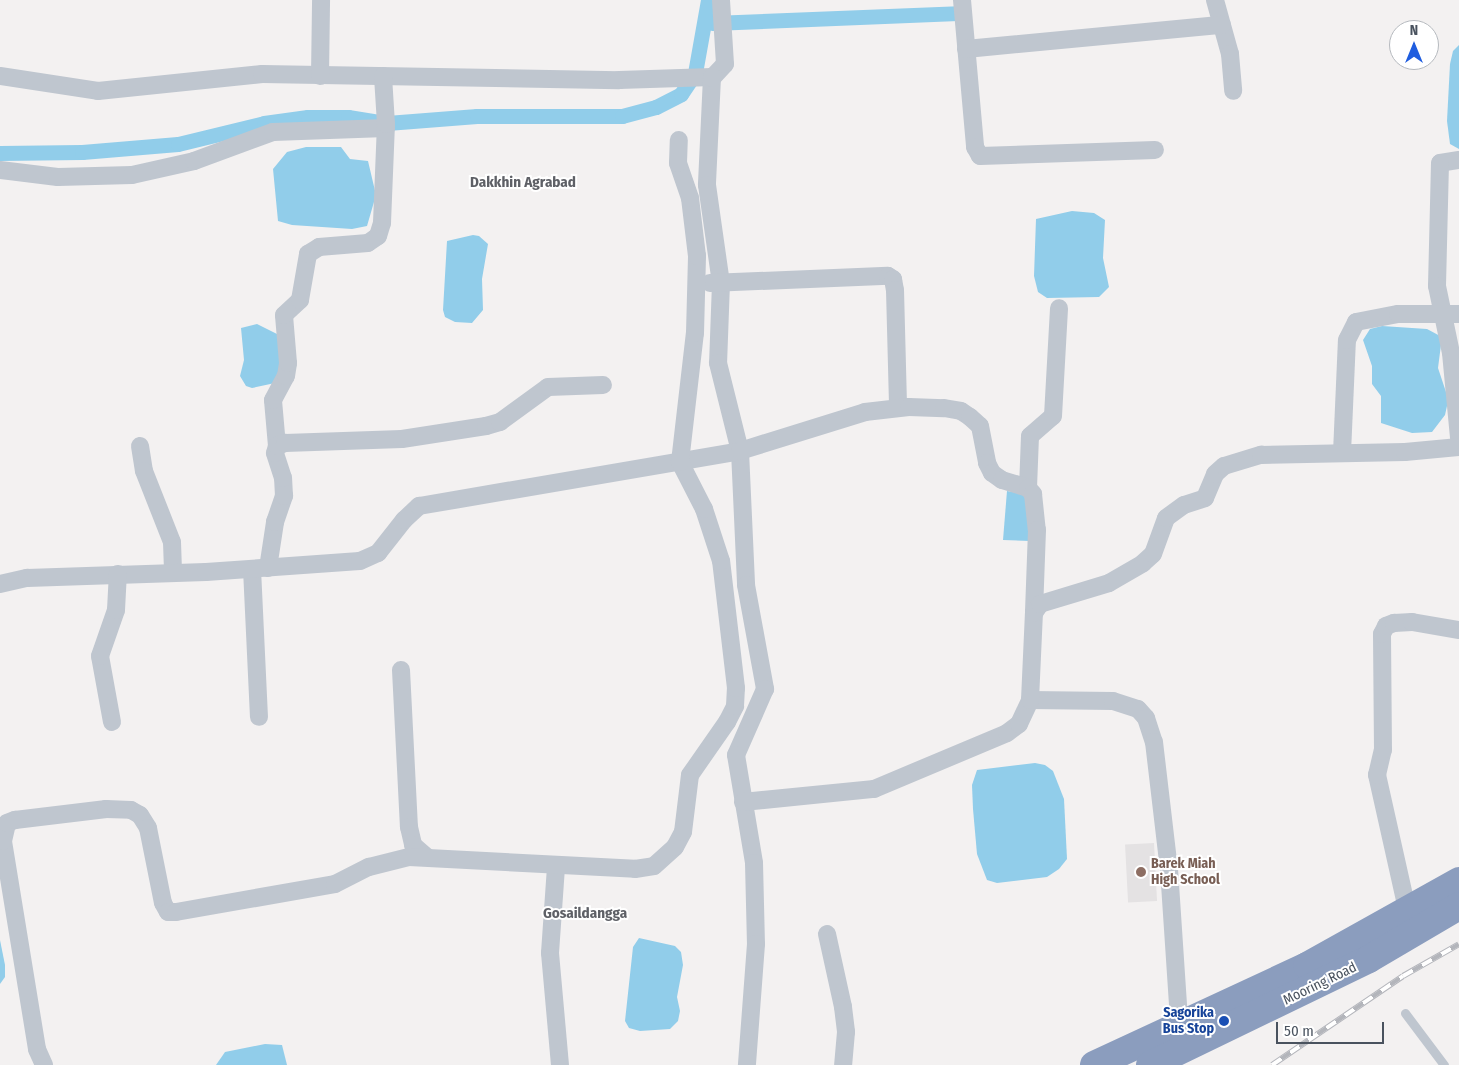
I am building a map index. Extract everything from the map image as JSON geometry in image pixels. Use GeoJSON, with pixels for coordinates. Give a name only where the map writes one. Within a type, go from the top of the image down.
{"type":"FeatureCollection","features":[{"type":"Feature","properties":{"kind":"highway"},"geometry":{"type":"LineString","coordinates":[[1094,1065],[1307,966],[1459,881]]}},
{"type":"Feature","properties":{"kind":"highway"},"geometry":{"type":"LineString","coordinates":[[1132,1065],[1353,960],[1459,900]]}},
{"type":"Feature","properties":{"kind":"highway","name":"Mooring Road"},"geometry":{"type":"LineString","coordinates":[[1150,1065],[1312,989],[1459,906]]}},
{"type":"Feature","properties":{"kind":"street"},"geometry":{"type":"LineString","coordinates":[[320,76],[321,0]]}},
{"type":"Feature","properties":{"kind":"street"},"geometry":{"type":"LineString","coordinates":[[0,76],[75,90],[105,91],[239,75],[320,76],[384,81],[709,77],[725,64],[721,0]]}},
{"type":"Feature","properties":{"kind":"street"},"geometry":{"type":"LineString","coordinates":[[962,0],[975,146],[980,156],[1155,150]]}},
{"type":"Feature","properties":{"kind":"street"},"geometry":{"type":"LineString","coordinates":[[1215,0],[1230,54],[1234,91]]}},
{"type":"Feature","properties":{"kind":"street"},"geometry":{"type":"LineString","coordinates":[[966,50],[1222,25]]}},
{"type":"Feature","properties":{"kind":"street"},"geometry":{"type":"LineString","coordinates":[[709,77],[708,192],[721,283],[719,371],[740,451],[746,585],[765,689],[736,755],[754,863],[756,944],[747,1065]]}},
{"type":"Feature","properties":{"kind":"street"},"geometry":{"type":"LineString","coordinates":[[258,717],[260,569],[272,556],[275,522],[284,496],[283,478],[275,453],[277,446],[273,400],[286,376],[288,363],[284,315],[300,300],[308,254],[319,247],[368,243],[378,236],[382,223],[386,126],[384,81]]}},
{"type":"Feature","properties":{"kind":"street"},"geometry":{"type":"LineString","coordinates":[[0,170],[58,177],[132,176],[194,161],[273,132],[386,126]]}},
{"type":"Feature","properties":{"kind":"street"},"geometry":{"type":"LineString","coordinates":[[44,1065],[37,1049],[5,857],[3,832],[7,824],[15,820],[106,809],[131,810],[140,815],[148,828],[159,891],[168,912],[185,912],[335,884],[369,867],[409,857],[556,867],[635,869],[654,866],[662,860],[683,832],[690,775],[719,737],[735,706],[736,670],[721,561],[704,509],[680,462],[697,283],[690,198],[678,163],[680,140]]}},
{"type":"Feature","properties":{"kind":"street"},"geometry":{"type":"LineString","coordinates":[[1459,160],[1440,163],[1437,286],[1450,314],[1451,353],[1459,438]]}},
{"type":"Feature","properties":{"kind":"street"},"geometry":{"type":"LineString","coordinates":[[697,283],[888,276],[893,280],[895,290],[898,407]]}},
{"type":"Feature","properties":{"kind":"street"},"geometry":{"type":"LineString","coordinates":[[743,802],[874,789],[1007,733],[1019,724],[1030,700],[1034,613],[1036,504],[1028,488],[1030,436],[1053,416],[1060,308]]}},
{"type":"Feature","properties":{"kind":"street"},"geometry":{"type":"LineString","coordinates":[[1342,453],[1347,340],[1356,322],[1378,316],[1450,314]]}},
{"type":"Feature","properties":{"kind":"street"},"geometry":{"type":"LineString","coordinates":[[277,446],[285,443],[402,439],[486,426],[500,422],[523,402],[548,387],[603,385]]}},
{"type":"Feature","properties":{"kind":"street"},"geometry":{"type":"LineString","coordinates":[[0,584],[27,578],[260,569],[360,561],[378,553],[404,520],[419,506],[740,451],[866,412],[898,407],[944,408],[961,411],[970,416],[980,426],[992,473],[1002,480],[1028,488]]}},
{"type":"Feature","properties":{"kind":"street"},"geometry":{"type":"LineString","coordinates":[[140,446],[144,471],[172,542],[173,572]]}},
{"type":"Feature","properties":{"kind":"street"},"geometry":{"type":"LineString","coordinates":[[1034,613],[1040,604],[1054,597],[1109,583],[1143,563],[1153,554],[1166,518],[1184,505],[1205,498],[1215,474],[1224,466],[1261,455],[1459,447]]}},
{"type":"Feature","properties":{"kind":"street"},"geometry":{"type":"LineString","coordinates":[[112,722],[100,656],[116,610],[118,574]]}},
{"type":"Feature","properties":{"kind":"street"},"geometry":{"type":"LineString","coordinates":[[1413,933],[1400,888],[1377,775],[1383,750],[1382,634],[1386,626],[1394,623],[1412,622],[1459,630]]}},
{"type":"Feature","properties":{"kind":"street"},"geometry":{"type":"LineString","coordinates":[[401,670],[409,827],[413,845],[426,857]]}},
{"type":"Feature","properties":{"kind":"street"},"geometry":{"type":"LineString","coordinates":[[1030,700],[1113,701],[1138,709],[1146,718],[1154,742],[1169,869],[1182,1050]]}},
{"type":"Feature","properties":{"kind":"street"},"geometry":{"type":"LineString","coordinates":[[556,867],[550,953],[560,1065]]}},
{"type":"Feature","properties":{"kind":"street"},"geometry":{"type":"LineString","coordinates":[[827,934],[846,1032],[843,1065]]}},
{"type":"Feature","properties":{"kind":"lane"},"geometry":{"type":"LineString","coordinates":[[1404,1013],[1444,1065]]}},
{"type":"Feature","properties":{"kind":"shaded area","name":"Barek Miah High School"},"geometry":{"type":"Polygon","coordinates":[[[1154,843],[1157,901],[1128,902],[1125,845],[1154,843]]]}},
{"type":"Feature","properties":{"kind":"water"},"geometry":{"type":"Polygon","coordinates":[[[1459,45],[1459,149],[1450,144],[1447,121],[1450,64],[1453,51],[1459,45]]]}},
{"type":"Feature","properties":{"kind":"water"},"geometry":{"type":"Polygon","coordinates":[[[306,147],[341,147],[350,159],[368,161],[376,195],[367,226],[352,229],[292,225],[278,221],[273,169],[287,152],[306,147]]]}},
{"type":"Feature","properties":{"kind":"water"},"geometry":{"type":"Polygon","coordinates":[[[1072,211],[1094,213],[1105,220],[1103,258],[1109,287],[1099,297],[1047,298],[1038,292],[1034,276],[1036,219],[1072,211]]]}},
{"type":"Feature","properties":{"kind":"water"},"geometry":{"type":"Polygon","coordinates":[[[473,235],[479,236],[488,244],[482,279],[483,310],[472,323],[455,322],[445,317],[443,310],[447,241],[473,235]]]}},
{"type":"Feature","properties":{"kind":"water"},"geometry":{"type":"Polygon","coordinates":[[[257,324],[279,335],[283,357],[275,383],[252,388],[246,386],[240,376],[244,360],[241,328],[257,324]]]}},
{"type":"Feature","properties":{"kind":"water"},"geometry":{"type":"Polygon","coordinates":[[[1382,326],[1427,329],[1442,337],[1438,368],[1447,395],[1447,406],[1445,415],[1432,432],[1412,433],[1381,423],[1381,396],[1372,384],[1372,366],[1363,340],[1370,329],[1382,326]]]}},
{"type":"Feature","properties":{"kind":"water"},"geometry":{"type":"Polygon","coordinates":[[[1007,491],[1028,495],[1030,541],[1003,540],[1007,491]]]}},
{"type":"Feature","properties":{"kind":"water"},"geometry":{"type":"Polygon","coordinates":[[[1035,763],[1045,765],[1053,771],[1064,799],[1067,859],[1059,869],[1047,877],[997,883],[987,880],[977,854],[972,785],[977,770],[1035,763]]]}},
{"type":"Feature","properties":{"kind":"water"},"geometry":{"type":"Polygon","coordinates":[[[639,938],[675,946],[681,952],[683,965],[677,997],[680,1011],[678,1021],[670,1029],[640,1031],[629,1028],[625,1021],[633,947],[639,938]]]}},
{"type":"Feature","properties":{"kind":"water"},"geometry":{"type":"Polygon","coordinates":[[[0,940],[5,965],[5,977],[0,984],[0,940]]]}},
{"type":"Feature","properties":{"kind":"water"},"geometry":{"type":"Polygon","coordinates":[[[265,1044],[282,1045],[287,1065],[216,1065],[225,1052],[265,1044]]]}},
{"type":"Feature","properties":{"kind":"waterway"},"geometry":{"type":"LineString","coordinates":[[0,153],[82,152],[178,144],[264,123],[308,117],[348,117],[387,123],[477,116],[622,116],[656,107],[681,94],[695,73],[708,0]]}},
{"type":"Feature","properties":{"kind":"waterway"},"geometry":{"type":"LineString","coordinates":[[712,23],[958,13]]}},
{"type":"Feature","properties":{"kind":"railway"},"geometry":{"type":"LineString","coordinates":[[1272,1065],[1403,976],[1459,944]]}},
{"type":"Feature","properties":{"kind":"place","name":"Barek Miah High School"},"geometry":{"type":"Point","coordinates":[1141,872]}},
{"type":"Feature","properties":{"kind":"place","name":"Sagorika Bus Stop"},"geometry":{"type":"Point","coordinates":[1224,1021]}},
{"type":"Feature","properties":{"kind":"district","name":"Dakkhin Agrabad"},"geometry":{"type":"Point","coordinates":[523,183]}},
{"type":"Feature","properties":{"kind":"district","name":"Gosaildangga"},"geometry":{"type":"Point","coordinates":[585,914]}}]}
